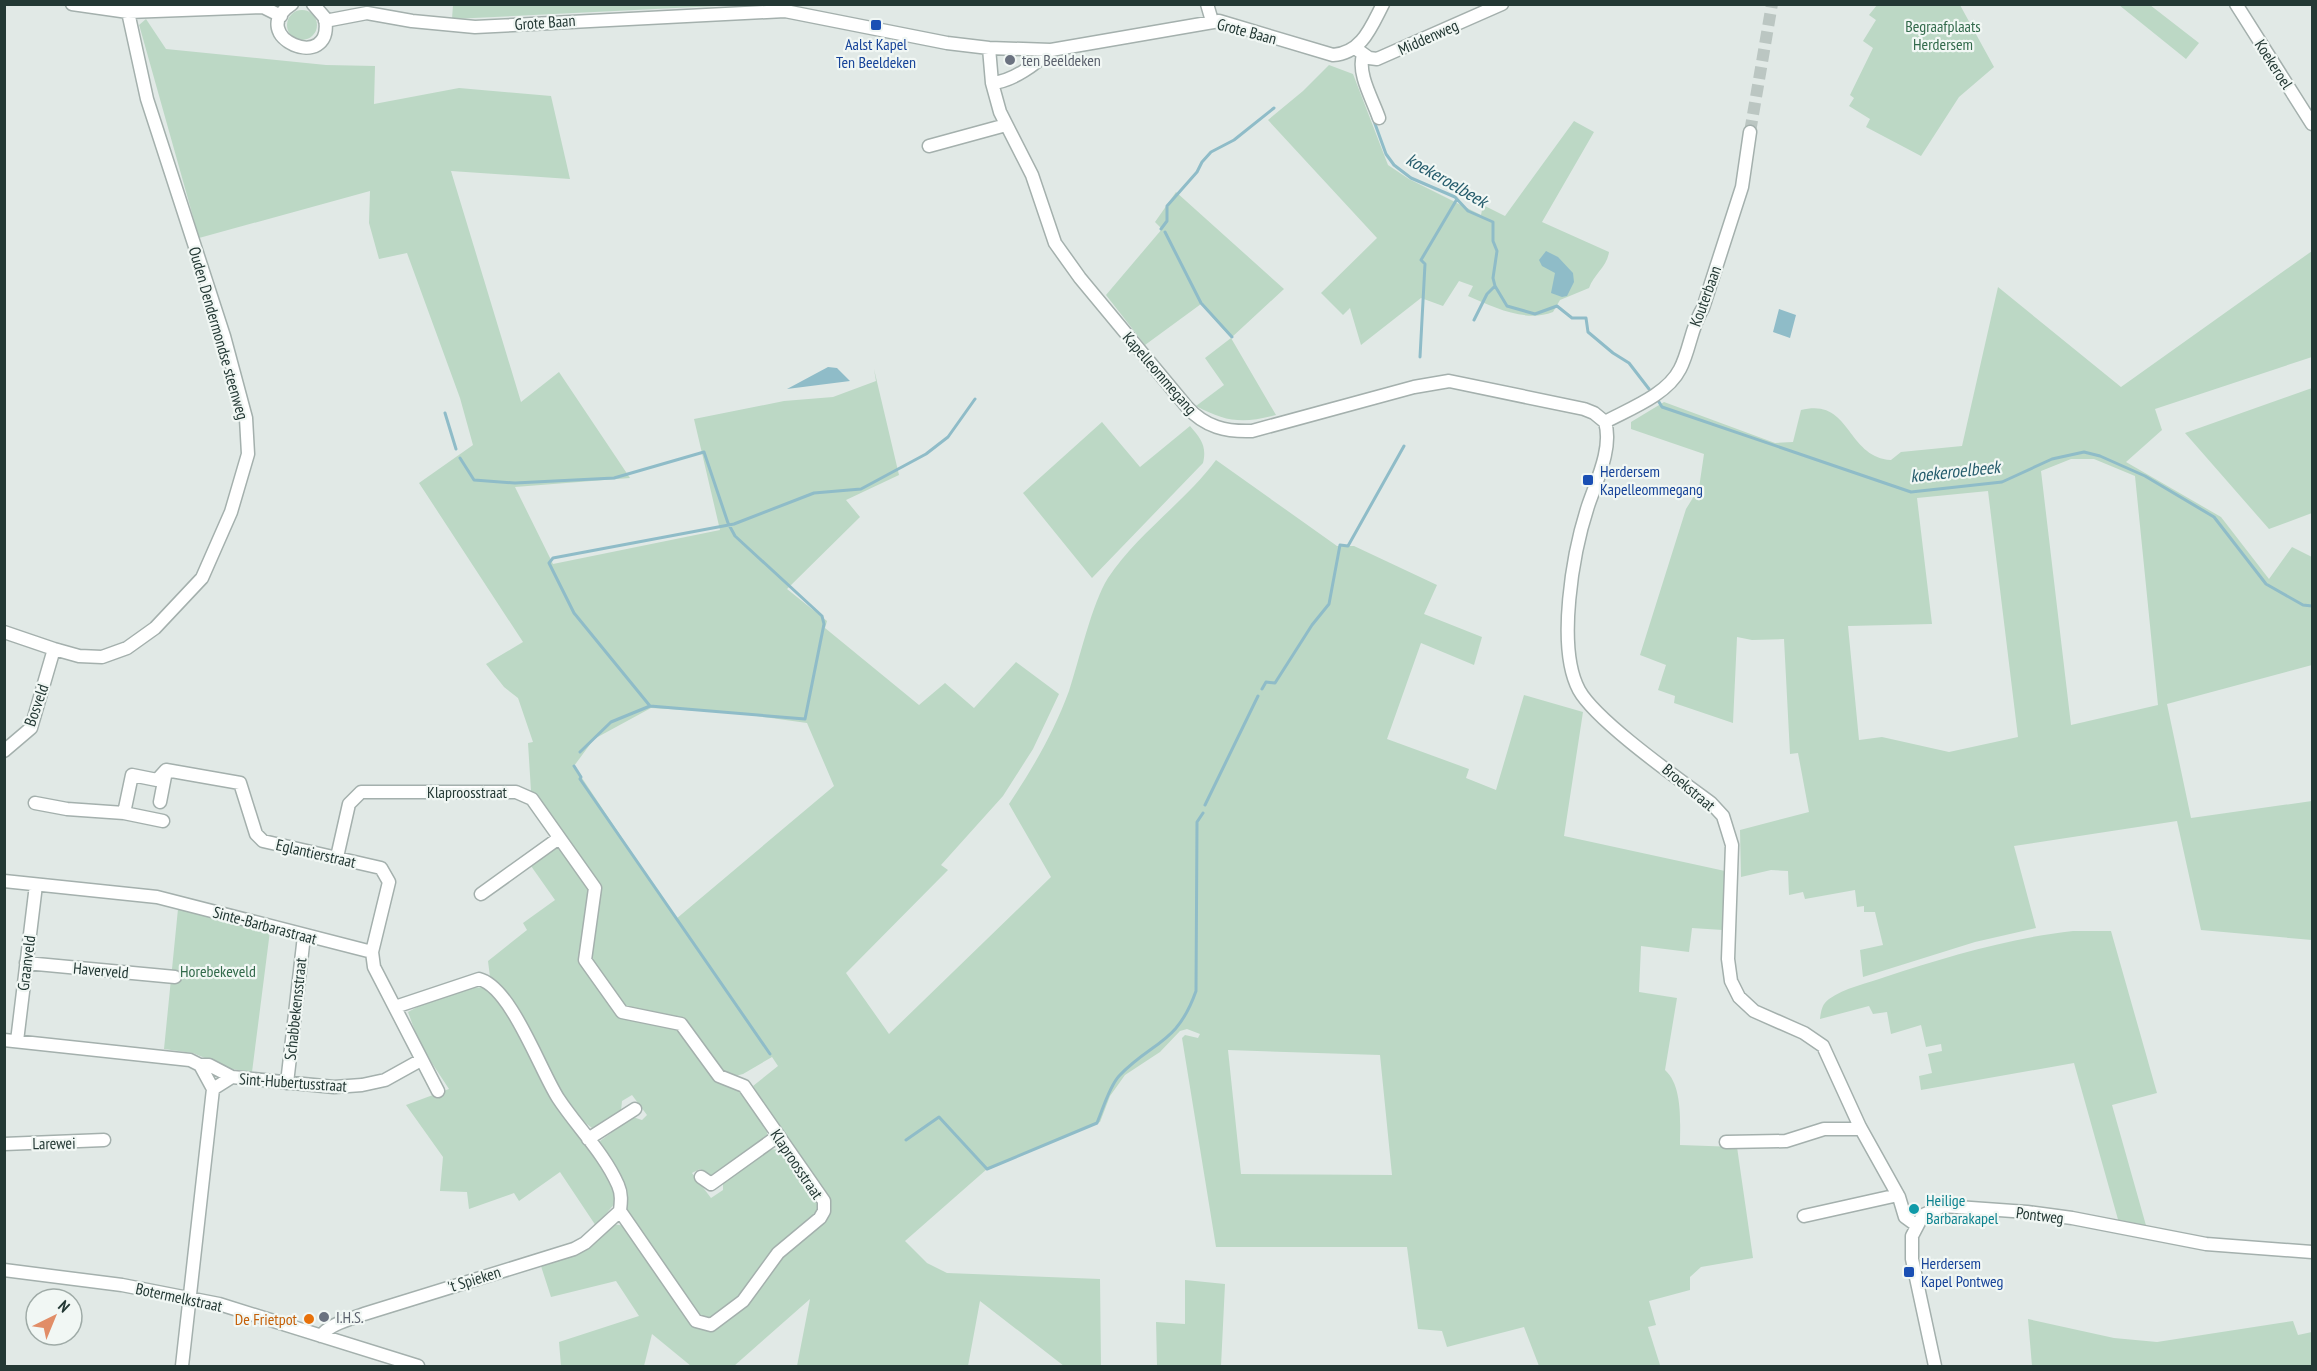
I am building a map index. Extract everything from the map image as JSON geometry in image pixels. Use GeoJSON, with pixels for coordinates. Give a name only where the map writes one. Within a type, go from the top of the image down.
{"type":"FeatureCollection","features":[{"type":"Feature","properties":{"kind":"street"},"geometry":{"type":"LineString","coordinates":[[72,4],[128,12],[263,8],[281,16]]}},
{"type":"Feature","properties":{"kind":"street"},"geometry":{"type":"LineString","coordinates":[[292,4],[281,16],[279,29],[286,42],[300,49],[308,48],[321,40],[324,33],[325,21],[321,11],[313,4]]}},
{"type":"Feature","properties":{"kind":"street"},"geometry":{"type":"LineString","coordinates":[[1207,4],[1212,21]]}},
{"type":"Feature","properties":{"kind":"street"},"geometry":{"type":"LineString","coordinates":[[1379,118],[1363,73],[1359,52],[1383,4]]}},
{"type":"Feature","properties":{"kind":"street","name":"Middenweg"},"geometry":{"type":"LineString","coordinates":[[1359,52],[1377,59],[1502,4]]}},
{"type":"Feature","properties":{"kind":"street","name":"Koekeroel"},"geometry":{"type":"LineString","coordinates":[[2236,4],[2313,124]]}},
{"type":"Feature","properties":{"kind":"street","name":"Grote Baan"},"geometry":{"type":"LineString","coordinates":[[325,21],[367,13],[412,21],[474,27],[785,10],[946,43],[990,48],[1051,50],[1212,21],[1228,22],[1324,54],[1340,55],[1359,52]]}},
{"type":"Feature","properties":{"kind":"street","name":"Ouden Dendermondse steenweg"},"geometry":{"type":"LineString","coordinates":[[4,632],[79,656],[102,657],[127,648],[155,628],[202,578],[218,545],[248,454],[243,407],[224,336],[147,99],[128,12]]}},
{"type":"Feature","properties":{"kind":"street","name":"Kapelleommegang"},"geometry":{"type":"LineString","coordinates":[[990,48],[992,82],[1006,125],[1032,175],[1055,243],[1062,255],[1187,407],[1205,423],[1225,430],[1252,431],[1414,387],[1449,381],[1584,409],[1594,413],[1605,423]]}},
{"type":"Feature","properties":{"kind":"street","name":"Grote Baan"},"geometry":{"type":"LineString","coordinates":[[992,82],[1003,82],[1037,62],[1051,50]]}},
{"type":"Feature","properties":{"kind":"street"},"geometry":{"type":"LineString","coordinates":[[929,146],[1006,125]]}},
{"type":"Feature","properties":{"kind":"street","name":"Kouterbaan"},"geometry":{"type":"LineString","coordinates":[[1605,423],[1666,386],[1680,369],[1697,317],[1703,308],[1742,188],[1750,132]]}},
{"type":"Feature","properties":{"kind":"street","name":"Broekstraat"},"geometry":{"type":"LineString","coordinates":[[1605,423],[1607,443],[1581,530],[1573,568],[1568,656],[1572,673],[1580,692],[1599,714],[1711,803],[1723,816],[1732,845],[1728,959],[1731,981],[1739,997],[1754,1011],[1804,1033],[1823,1046],[1861,1129],[1898,1195],[1905,1217],[1916,1225]]}},
{"type":"Feature","properties":{"kind":"street","name":"Bosveld"},"geometry":{"type":"LineString","coordinates":[[4,751],[31,728],[54,649]]}},
{"type":"Feature","properties":{"kind":"street"},"geometry":{"type":"LineString","coordinates":[[160,802],[166,770]]}},
{"type":"Feature","properties":{"kind":"street","name":"Eglantierstraat"},"geometry":{"type":"LineString","coordinates":[[124,813],[132,775],[156,780],[166,770],[240,783],[256,834],[263,841],[381,868],[389,882],[372,952]]}},
{"type":"Feature","properties":{"kind":"street","name":"Klaproosstraat"},"geometry":{"type":"LineString","coordinates":[[337,857],[349,804],[361,792],[516,792],[532,799],[595,888],[585,960],[622,1012],[681,1024],[719,1076],[744,1086],[824,1201],[824,1211],[820,1218],[778,1253],[743,1301],[711,1325],[703,1324],[692,1317],[620,1211],[622,1200],[619,1187],[544,1074],[530,1038],[493,986],[478,979],[395,1007]]}},
{"type":"Feature","properties":{"kind":"street"},"geometry":{"type":"LineString","coordinates":[[35,803],[67,809],[124,813],[163,821]]}},
{"type":"Feature","properties":{"kind":"street"},"geometry":{"type":"LineString","coordinates":[[481,894],[559,838]]}},
{"type":"Feature","properties":{"kind":"street","name":"Sinte-Barbarastraat"},"geometry":{"type":"LineString","coordinates":[[4,881],[157,897],[372,952]]}},
{"type":"Feature","properties":{"kind":"street","name":"Graanveld"},"geometry":{"type":"LineString","coordinates":[[11,1040],[26,963],[36,885]]}},
{"type":"Feature","properties":{"kind":"street","name":"Schabbekensstraat"},"geometry":{"type":"LineString","coordinates":[[287,1083],[304,936]]}},
{"type":"Feature","properties":{"kind":"street"},"geometry":{"type":"LineString","coordinates":[[372,952],[374,967],[438,1090]]}},
{"type":"Feature","properties":{"kind":"street","name":"Haverveld"},"geometry":{"type":"LineString","coordinates":[[26,963],[175,977]]}},
{"type":"Feature","properties":{"kind":"street","name":"Sint-Hubertusstraat"},"geometry":{"type":"LineString","coordinates":[[11,1040],[176,1057],[200,1065],[209,1065],[232,1077],[334,1087],[362,1085],[385,1080],[421,1060]]}},
{"type":"Feature","properties":{"kind":"street"},"geometry":{"type":"LineString","coordinates":[[182,1366],[213,1089],[200,1065]]}},
{"type":"Feature","properties":{"kind":"street","name":"Sint-Hubertusstraat"},"geometry":{"type":"LineString","coordinates":[[213,1089],[232,1077]]}},
{"type":"Feature","properties":{"kind":"street"},"geometry":{"type":"LineString","coordinates":[[588,1139],[635,1108]]}},
{"type":"Feature","properties":{"kind":"street"},"geometry":{"type":"LineString","coordinates":[[1726,1142],[1786,1140],[1824,1130],[1861,1129]]}},
{"type":"Feature","properties":{"kind":"street"},"geometry":{"type":"LineString","coordinates":[[701,1177],[711,1184],[778,1136]]}},
{"type":"Feature","properties":{"kind":"street","name":"Larewei"},"geometry":{"type":"LineString","coordinates":[[4,1144],[104,1140]]}},
{"type":"Feature","properties":{"kind":"street"},"geometry":{"type":"LineString","coordinates":[[1804,1216],[1898,1195]]}},
{"type":"Feature","properties":{"kind":"street","name":"Pontweg"},"geometry":{"type":"LineString","coordinates":[[1916,1225],[1923,1215],[1943,1206],[2027,1212],[2072,1218],[2206,1245],[2313,1252]]}},
{"type":"Feature","properties":{"kind":"street","name":"'t Spieken"},"geometry":{"type":"LineString","coordinates":[[321,1336],[339,1323],[364,1314],[574,1249],[585,1243],[620,1211]]}},
{"type":"Feature","properties":{"kind":"street"},"geometry":{"type":"LineString","coordinates":[[1916,1225],[1912,1236],[1912,1259],[1935,1366]]}},
{"type":"Feature","properties":{"kind":"street","name":"Botermelkstraat"},"geometry":{"type":"LineString","coordinates":[[4,1269],[190,1297],[418,1366]]}},
{"type":"Feature","properties":{"kind":"green space"},"geometry":{"type":"Polygon","coordinates":[[[736,4],[452,19],[453,5],[736,4]]]}},
{"type":"Feature","properties":{"kind":"green space","name":"Begraafplaats Herdersem"},"geometry":{"type":"Polygon","coordinates":[[[1877,5],[1960,5],[1994,67],[1959,97],[1921,156],[1866,127],[1870,119],[1849,106],[1854,98],[1850,95],[1873,48],[1863,41],[1876,20],[1869,15],[1877,5]]]}},
{"type":"Feature","properties":{"kind":"green space"},"geometry":{"type":"Polygon","coordinates":[[[2119,5],[2150,5],[2199,43],[2186,59],[2119,5]]]}},
{"type":"Feature","properties":{"kind":"green space"},"geometry":{"type":"Polygon","coordinates":[[[302,10],[313,14],[317,25],[313,36],[302,40],[291,36],[287,25],[291,14],[302,10]]]}},
{"type":"Feature","properties":{"kind":"green space"},"geometry":{"type":"Polygon","coordinates":[[[146,19],[166,49],[326,65],[375,66],[374,104],[459,88],[551,96],[570,179],[451,171],[521,402],[559,372],[630,478],[515,487],[553,564],[720,530],[694,419],[784,401],[833,397],[876,381],[874,369],[899,475],[846,500],[860,517],[787,589],[827,621],[825,628],[919,705],[945,683],[974,708],[1016,662],[1059,694],[1033,749],[1003,796],[941,865],[948,870],[846,973],[889,1034],[1051,877],[1009,804],[1035,763],[1057,721],[1069,691],[1097,602],[1108,578],[1133,547],[1190,490],[1216,460],[1337,546],[1354,546],[1437,585],[1424,614],[1482,637],[1474,665],[1421,643],[1387,739],[1469,769],[1466,778],[1496,790],[1524,695],[1583,712],[1564,836],[1725,871],[1723,930],[1692,928],[1689,952],[1641,946],[1639,992],[1677,998],[1665,1070],[1671,1077],[1678,1095],[1680,1145],[1737,1147],[1753,1258],[1701,1267],[1690,1277],[1690,1290],[1649,1301],[1656,1325],[1648,1327],[1660,1365],[1539,1366],[1524,1327],[1447,1347],[1442,1331],[1418,1329],[1407,1247],[1216,1247],[1182,1038],[1185,1035],[1198,1038],[1200,1034],[1187,1029],[1180,1031],[1160,1052],[1125,1075],[1110,1096],[1100,1122],[987,1169],[905,1241],[927,1263],[947,1273],[1100,1279],[1101,1366],[1064,1366],[980,1301],[968,1366],[797,1366],[810,1299],[734,1366],[691,1366],[652,1334],[644,1366],[561,1366],[559,1342],[639,1316],[616,1281],[551,1297],[540,1263],[612,1224],[626,1226],[704,1329],[717,1326],[739,1312],[780,1259],[820,1223],[831,1206],[753,1086],[778,1066],[772,1057],[743,1074],[732,1077],[721,1070],[694,1033],[628,1009],[591,958],[600,886],[531,791],[528,743],[533,742],[518,698],[504,687],[486,664],[523,642],[419,483],[473,445],[460,398],[407,253],[379,259],[369,223],[370,191],[199,238],[139,25],[146,19]],[[651,708],[594,739],[574,766],[676,919],[834,786],[807,723],[735,713],[651,708]],[[1228,1050],[1241,1174],[1392,1175],[1380,1055],[1228,1050]]]}},
{"type":"Feature","properties":{"kind":"green space"},"geometry":{"type":"Polygon","coordinates":[[[1329,65],[1353,74],[1388,165],[1409,179],[1481,215],[1483,205],[1505,216],[1574,121],[1594,132],[1542,222],[1609,252],[1606,262],[1589,288],[1560,300],[1553,312],[1532,316],[1510,312],[1468,296],[1473,286],[1459,281],[1443,306],[1421,298],[1361,345],[1350,308],[1343,315],[1321,293],[1377,238],[1268,120],[1303,91],[1329,65]]]}},
{"type":"Feature","properties":{"kind":"green space"},"geometry":{"type":"Polygon","coordinates":[[[1176,192],[1284,289],[1231,338],[1201,304],[1145,345],[1106,295],[1162,229],[1155,222],[1176,192]]]}},
{"type":"Feature","properties":{"kind":"green space"},"geometry":{"type":"Polygon","coordinates":[[[2312,251],[2312,357],[2155,409],[2162,430],[2126,462],[2221,517],[2269,579],[2292,547],[2312,557],[2312,665],[2167,704],[2191,818],[2312,801],[2312,940],[2201,930],[2177,821],[2014,846],[2036,928],[1975,942],[1863,977],[1860,950],[1883,945],[1875,912],[1864,912],[1864,906],[1857,907],[1855,890],[1805,899],[1803,892],[1789,895],[1788,871],[1771,870],[1741,877],[1740,830],[1809,812],[1798,753],[1790,754],[1784,639],[1752,640],[1737,637],[1733,723],[1674,703],[1675,696],[1658,690],[1666,665],[1640,655],[1686,509],[1699,488],[1704,454],[1631,429],[1631,422],[1664,402],[1775,443],[1793,442],[1801,410],[1817,408],[1830,412],[1840,419],[1865,449],[1876,456],[1891,460],[1901,452],[1962,446],[1998,287],[2121,387],[2312,251]],[[2071,459],[2041,471],[2071,725],[2158,705],[2135,476],[2094,459],[2071,459]],[[1988,491],[1917,498],[1932,624],[1848,626],[1859,740],[1882,737],[1949,752],[2018,737],[1988,491]]]}},
{"type":"Feature","properties":{"kind":"green space"},"geometry":{"type":"Polygon","coordinates":[[[1231,338],[1276,415],[1254,420],[1235,420],[1196,406],[1224,385],[1205,358],[1231,338]]]}},
{"type":"Feature","properties":{"kind":"green space"},"geometry":{"type":"Polygon","coordinates":[[[2312,388],[2312,513],[2269,529],[2185,433],[2312,388]]]}},
{"type":"Feature","properties":{"kind":"green space"},"geometry":{"type":"Polygon","coordinates":[[[1102,422],[1140,467],[1190,426],[1202,443],[1204,457],[1203,463],[1092,578],[1023,493],[1102,422]]]}},
{"type":"Feature","properties":{"kind":"green space"},"geometry":{"type":"Polygon","coordinates":[[[553,848],[563,850],[590,887],[582,948],[617,1011],[674,1026],[738,1087],[767,1126],[767,1138],[712,1177],[700,1169],[692,1173],[711,1198],[723,1190],[723,1183],[769,1149],[783,1150],[819,1201],[817,1212],[739,1300],[712,1319],[699,1317],[626,1208],[602,1153],[600,1141],[633,1117],[642,1120],[647,1115],[632,1095],[622,1101],[621,1111],[601,1126],[592,1128],[564,1099],[497,983],[490,977],[488,961],[527,930],[523,923],[555,900],[531,866],[553,848]]]}},
{"type":"Feature","properties":{"kind":"green space","name":"Horebekeveld"},"geometry":{"type":"Polygon","coordinates":[[[178,909],[270,931],[252,1072],[231,1069],[193,1053],[164,1049],[178,909]]]}},
{"type":"Feature","properties":{"kind":"green space"},"geometry":{"type":"Polygon","coordinates":[[[2073,931],[2111,931],[2157,1093],[2112,1105],[2147,1229],[2119,1223],[2074,1063],[1921,1090],[1919,1076],[1932,1073],[1928,1054],[1942,1051],[1941,1044],[1926,1047],[1921,1025],[1891,1034],[1887,1012],[1873,1014],[1869,1006],[1820,1019],[1822,1008],[1827,1001],[1856,986],[1978,949],[2026,938],[2073,931]]]}},
{"type":"Feature","properties":{"kind":"green space"},"geometry":{"type":"Polygon","coordinates":[[[484,987],[495,997],[524,1039],[536,1070],[592,1152],[617,1194],[615,1203],[596,1226],[560,1172],[519,1201],[514,1193],[469,1209],[467,1192],[440,1191],[443,1157],[406,1105],[449,1089],[420,1045],[408,1012],[445,995],[484,987]]]}},
{"type":"Feature","properties":{"kind":"green space"},"geometry":{"type":"Polygon","coordinates":[[[1185,1280],[1225,1284],[1221,1366],[1157,1366],[1156,1322],[1185,1324],[1185,1280]]]}},
{"type":"Feature","properties":{"kind":"green space"},"geometry":{"type":"Polygon","coordinates":[[[2028,1319],[2114,1338],[2157,1342],[2293,1321],[2298,1335],[2312,1332],[2312,1366],[2032,1366],[2028,1319]]]}},
{"type":"Feature","properties":{"kind":"water"},"geometry":{"type":"Polygon","coordinates":[[[1546,251],[1558,257],[1573,273],[1574,282],[1567,296],[1562,297],[1551,293],[1555,273],[1542,266],[1539,260],[1546,251]]]}},
{"type":"Feature","properties":{"kind":"water"},"geometry":{"type":"Polygon","coordinates":[[[1779,309],[1796,315],[1790,338],[1773,332],[1779,309]]]}},
{"type":"Feature","properties":{"kind":"water"},"geometry":{"type":"Polygon","coordinates":[[[828,367],[837,368],[850,381],[787,389],[828,367]]]}},
{"type":"Feature","properties":{"kind":"waterway"},"geometry":{"type":"LineString","coordinates":[[1161,229],[1167,221],[1167,206],[1211,152],[1234,140],[1274,108]]}},
{"type":"Feature","properties":{"kind":"waterway","name":"koekeroelbeek"},"geometry":{"type":"LineString","coordinates":[[1370,110],[1386,154],[1394,165],[1411,178],[1455,197],[1468,211],[1493,222],[1493,241],[1497,251],[1493,278],[1507,306],[1535,314],[1557,306],[1572,318],[1586,318],[1588,332],[1629,363],[1649,389]]}},
{"type":"Feature","properties":{"kind":"waterway"},"geometry":{"type":"LineString","coordinates":[[1420,357],[1425,264],[1421,260],[1457,199]]}},
{"type":"Feature","properties":{"kind":"waterway"},"geometry":{"type":"LineString","coordinates":[[1165,232],[1201,303],[1232,337]]}},
{"type":"Feature","properties":{"kind":"waterway"},"geometry":{"type":"LineString","coordinates":[[1474,320],[1487,294],[1495,286]]}},
{"type":"Feature","properties":{"kind":"waterway"},"geometry":{"type":"LineString","coordinates":[[580,752],[611,722],[650,706],[574,613],[549,563],[553,558],[734,524],[814,493],[861,489],[926,454],[948,437],[975,399]]}},
{"type":"Feature","properties":{"kind":"waterway","name":"koekeroelbeek"},"geometry":{"type":"LineString","coordinates":[[1659,402],[1662,407],[1911,492],[2002,482],[2052,459],[2084,452],[2100,456],[2145,476],[2214,517],[2266,584],[2303,605],[2312,606]]}},
{"type":"Feature","properties":{"kind":"waterway"},"geometry":{"type":"LineString","coordinates":[[445,413],[456,449]]}},
{"type":"Feature","properties":{"kind":"waterway"},"geometry":{"type":"LineString","coordinates":[[1262,689],[1266,682],[1275,683],[1312,625],[1329,604],[1340,545],[1348,546],[1404,446]]}},
{"type":"Feature","properties":{"kind":"waterway"},"geometry":{"type":"LineString","coordinates":[[460,458],[474,480],[515,483],[614,478],[704,452],[728,523],[735,536],[822,616],[824,624],[805,719],[650,706]]}},
{"type":"Feature","properties":{"kind":"waterway"},"geometry":{"type":"LineString","coordinates":[[1205,805],[1258,696]]}},
{"type":"Feature","properties":{"kind":"waterway"},"geometry":{"type":"LineString","coordinates":[[574,766],[580,779],[770,1054]]}},
{"type":"Feature","properties":{"kind":"waterway"},"geometry":{"type":"LineString","coordinates":[[906,1140],[939,1117],[987,1169],[1097,1123],[1115,1081],[1172,1032],[1189,1009],[1196,991],[1197,822],[1203,813]]}},
{"type":"Feature","properties":{"kind":"tunnel"},"geometry":{"type":"LineString","coordinates":[[1750,132],[1772,4]]}},
{"type":"Feature","properties":{"kind":"place","name":"Aalst Kapel Ten Beeldeken"},"geometry":{"type":"Point","coordinates":[876,25]}},
{"type":"Feature","properties":{"kind":"place","name":"ten Beeldeken"},"geometry":{"type":"Point","coordinates":[1010,60]}},
{"type":"Feature","properties":{"kind":"place","name":"Herdersem Kapelleommegang"},"geometry":{"type":"Point","coordinates":[1588,480]}},
{"type":"Feature","properties":{"kind":"place","name":"Heilige Barbarakapel"},"geometry":{"type":"Point","coordinates":[1914,1209]}},
{"type":"Feature","properties":{"kind":"place","name":"Herdersem Kapel Pontweg"},"geometry":{"type":"Point","coordinates":[1909,1272]}},
{"type":"Feature","properties":{"kind":"place","name":"I.H.S."},"geometry":{"type":"Point","coordinates":[324,1317]}},
{"type":"Feature","properties":{"kind":"place","name":"De Frietpot"},"geometry":{"type":"Point","coordinates":[309,1319]}}]}
